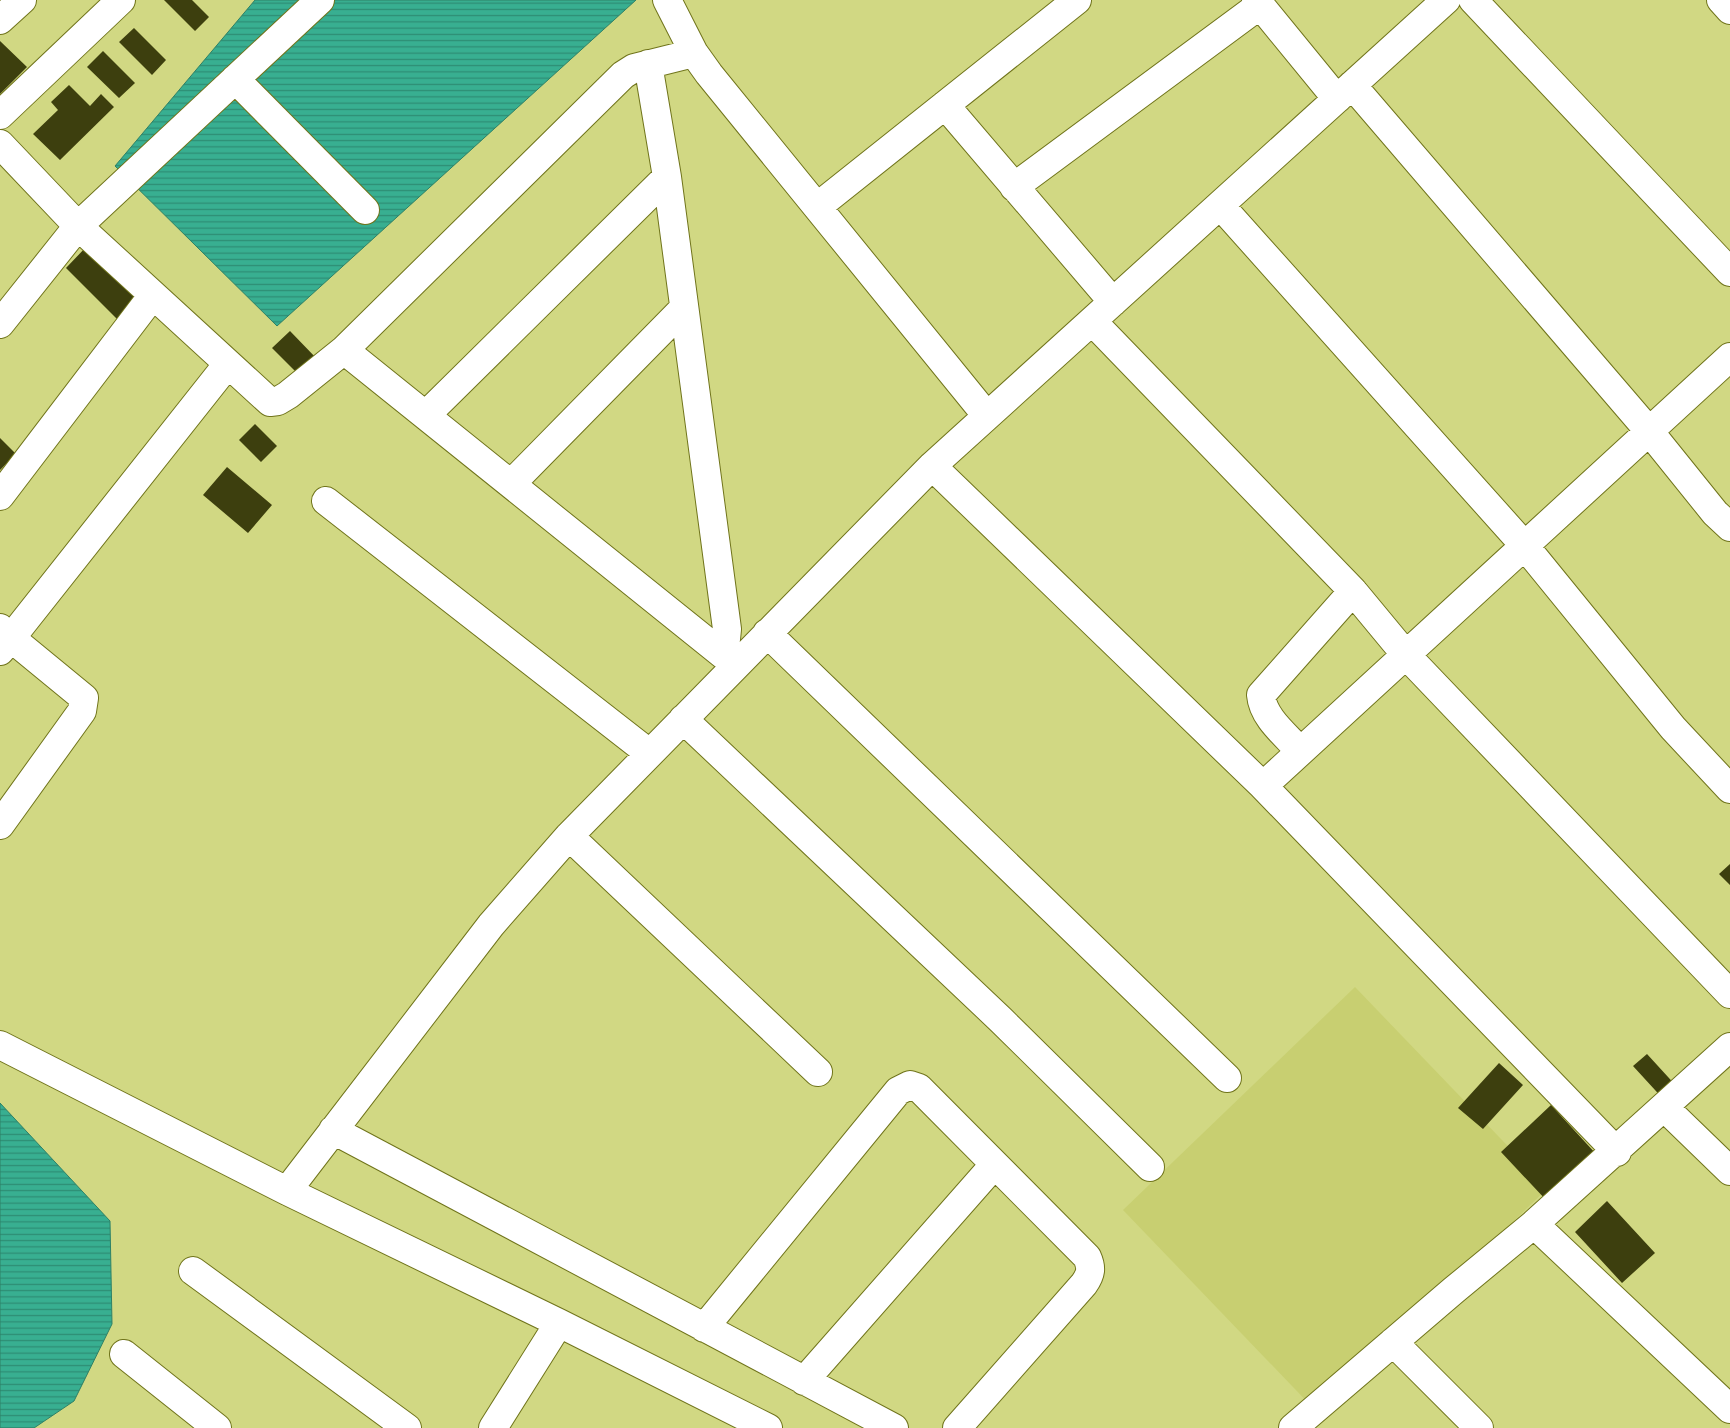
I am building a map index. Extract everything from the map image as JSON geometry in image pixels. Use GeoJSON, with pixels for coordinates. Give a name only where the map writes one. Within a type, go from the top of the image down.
{"type":"FeatureCollection","features":[{"type":"Feature","properties":{"kind":"street"},"geometry":{"type":"LineString","coordinates":[[0,20],[22,0]]}},
{"type":"Feature","properties":{"kind":"street"},"geometry":{"type":"LineString","coordinates":[[0,115],[121,0]]}},
{"type":"Feature","properties":{"kind":"street"},"geometry":{"type":"LineString","coordinates":[[0,324],[78,226],[320,0]]}},
{"type":"Feature","properties":{"kind":"street"},"geometry":{"type":"LineString","coordinates":[[667,0],[694,53],[987,416]]}},
{"type":"Feature","properties":{"kind":"street"},"geometry":{"type":"LineString","coordinates":[[817,207],[1076,0]]}},
{"type":"Feature","properties":{"kind":"street"},"geometry":{"type":"LineString","coordinates":[[287,1191],[491,925],[569,836],[683,719],[729,659],[767,633],[932,466],[1446,0]]}},
{"type":"Feature","properties":{"kind":"street"},"geometry":{"type":"LineString","coordinates":[[1473,0],[1730,272]]}},
{"type":"Feature","properties":{"kind":"street"},"geometry":{"type":"LineString","coordinates":[[1721,0],[1730,10]]}},
{"type":"Feature","properties":{"kind":"street"},"geometry":{"type":"LineString","coordinates":[[1014,187],[1258,2],[1344,92],[1649,431],[1715,513],[1730,527]]}},
{"type":"Feature","properties":{"kind":"street"},"geometry":{"type":"LineString","coordinates":[[0,144],[78,226],[262,397],[270,402],[278,401],[344,350],[622,75],[634,68],[694,53]]}},
{"type":"Feature","properties":{"kind":"street"},"geometry":{"type":"LineString","coordinates":[[648,64],[667,178],[727,629],[726,639],[729,659]]}},
{"type":"Feature","properties":{"kind":"street"},"geometry":{"type":"LineString","coordinates":[[235,79],[365,210]]}},
{"type":"Feature","properties":{"kind":"street"},"geometry":{"type":"LineString","coordinates":[[944,105],[1113,302]]}},
{"type":"Feature","properties":{"kind":"street"},"geometry":{"type":"LineString","coordinates":[[426,415],[667,178]]}},
{"type":"Feature","properties":{"kind":"street"},"geometry":{"type":"LineString","coordinates":[[1220,205],[1524,544],[1673,728],[1730,789]]}},
{"type":"Feature","properties":{"kind":"street"},"geometry":{"type":"LineString","coordinates":[[0,496],[153,295]]}},
{"type":"Feature","properties":{"kind":"street"},"geometry":{"type":"LineString","coordinates":[[511,484],[684,308]]}},
{"type":"Feature","properties":{"kind":"street"},"geometry":{"type":"LineString","coordinates":[[1092,321],[1353,591],[1406,654],[1730,994]]}},
{"type":"Feature","properties":{"kind":"street"},"geometry":{"type":"LineString","coordinates":[[344,350],[729,659]]}},
{"type":"Feature","properties":{"kind":"street"},"geometry":{"type":"LineString","coordinates":[[1262,786],[1730,357]]}},
{"type":"Feature","properties":{"kind":"street"},"geometry":{"type":"LineString","coordinates":[[0,825],[82,711],[84,704],[84,698],[4,639],[227,364]]}},
{"type":"Feature","properties":{"kind":"street"},"geometry":{"type":"LineString","coordinates":[[932,466],[1262,786],[1617,1152]]}},
{"type":"Feature","properties":{"kind":"street"},"geometry":{"type":"LineString","coordinates":[[326,501],[649,753]]}},
{"type":"Feature","properties":{"kind":"street"},"geometry":{"type":"LineString","coordinates":[[1300,750],[1268,716],[1262,706],[1261,695],[1353,591]]}},
{"type":"Feature","properties":{"kind":"street"},"geometry":{"type":"LineString","coordinates":[[767,633],[1227,1078]]}},
{"type":"Feature","properties":{"kind":"street"},"geometry":{"type":"LineString","coordinates":[[683,719],[1001,1020],[1150,1167]]}},
{"type":"Feature","properties":{"kind":"street"},"geometry":{"type":"LineString","coordinates":[[569,836],[818,1072]]}},
{"type":"Feature","properties":{"kind":"street"},"geometry":{"type":"LineString","coordinates":[[0,1045],[287,1191],[559,1323],[768,1428]]}},
{"type":"Feature","properties":{"kind":"street"},"geometry":{"type":"LineString","coordinates":[[1294,1428],[1617,1152],[1730,1047]]}},
{"type":"Feature","properties":{"kind":"street"},"geometry":{"type":"LineString","coordinates":[[704,1328],[904,1086],[910,1085],[919,1088],[1087,1257],[1091,1266],[1090,1275],[957,1428]]}},
{"type":"Feature","properties":{"kind":"street"},"geometry":{"type":"LineString","coordinates":[[1664,1108],[1730,1171]]}},
{"type":"Feature","properties":{"kind":"street"},"geometry":{"type":"LineString","coordinates":[[333,1130],[894,1428]]}},
{"type":"Feature","properties":{"kind":"street"},"geometry":{"type":"LineString","coordinates":[[804,1381],[994,1165]]}},
{"type":"Feature","properties":{"kind":"street"},"geometry":{"type":"LineString","coordinates":[[1534,1224],[1730,1409]]}},
{"type":"Feature","properties":{"kind":"street"},"geometry":{"type":"LineString","coordinates":[[193,1271],[407,1428]]}},
{"type":"Feature","properties":{"kind":"street"},"geometry":{"type":"LineString","coordinates":[[493,1428],[559,1323]]}},
{"type":"Feature","properties":{"kind":"street"},"geometry":{"type":"LineString","coordinates":[[1393,1342],[1479,1428]]}},
{"type":"Feature","properties":{"kind":"street"},"geometry":{"type":"LineString","coordinates":[[124,1354],[217,1428]]}},
{"type":"Feature","properties":{"kind":"shaded area"},"geometry":{"type":"Polygon","coordinates":[[[1355,987],[1548,1188],[1316,1411],[1123,1210],[1355,987]]]}},
{"type":"Feature","properties":{"kind":"water"},"geometry":{"type":"Polygon","coordinates":[[[255,0],[636,0],[277,326],[115,166],[255,0]]]}},
{"type":"Feature","properties":{"kind":"water"},"geometry":{"type":"Polygon","coordinates":[[[0,1103],[110,1221],[112,1324],[74,1401],[34,1428],[0,1428],[0,1103]]]}},
{"type":"Feature","properties":{"kind":"building"},"geometry":{"type":"Polygon","coordinates":[[[164,0],[192,0],[209,17],[195,31],[164,0]]]}},
{"type":"Feature","properties":{"kind":"building"},"geometry":{"type":"Polygon","coordinates":[[[134,28],[166,60],[152,75],[119,42],[134,28]]]}},
{"type":"Feature","properties":{"kind":"building"},"geometry":{"type":"Polygon","coordinates":[[[0,41],[27,67],[0,94],[0,41]]]}},
{"type":"Feature","properties":{"kind":"building"},"geometry":{"type":"Polygon","coordinates":[[[103,51],[135,83],[119,98],[87,67],[103,51]]]}},
{"type":"Feature","properties":{"kind":"building"},"geometry":{"type":"Polygon","coordinates":[[[69,85],[90,106],[101,94],[114,107],[60,160],[33,134],[58,110],[51,102],[69,85]]]}},
{"type":"Feature","properties":{"kind":"building"},"geometry":{"type":"Polygon","coordinates":[[[87,246],[143,302],[121,323],[66,268],[87,246]]]}},
{"type":"Feature","properties":{"kind":"building"},"geometry":{"type":"Polygon","coordinates":[[[290,331],[318,360],[301,377],[272,348],[290,331]]]}},
{"type":"Feature","properties":{"kind":"building"},"geometry":{"type":"Polygon","coordinates":[[[255,424],[277,446],[261,462],[239,440],[255,424]]]}},
{"type":"Feature","properties":{"kind":"building"},"geometry":{"type":"Polygon","coordinates":[[[0,438],[16,454],[0,470],[0,438]]]}},
{"type":"Feature","properties":{"kind":"building"},"geometry":{"type":"Polygon","coordinates":[[[227,467],[272,505],[248,533],[203,495],[227,467]]]}},
{"type":"Feature","properties":{"kind":"building"},"geometry":{"type":"Polygon","coordinates":[[[1730,864],[1730,885],[1719,874],[1730,864]]]}},
{"type":"Feature","properties":{"kind":"building"},"geometry":{"type":"Polygon","coordinates":[[[1647,1054],[1679,1089],[1666,1102],[1633,1066],[1647,1054]]]}},
{"type":"Feature","properties":{"kind":"building"},"geometry":{"type":"Polygon","coordinates":[[[1499,1063],[1523,1085],[1483,1129],[1458,1108],[1499,1063]]]}},
{"type":"Feature","properties":{"kind":"building"},"geometry":{"type":"Polygon","coordinates":[[[1551,1105],[1597,1155],[1547,1201],[1501,1152],[1551,1105]]]}},
{"type":"Feature","properties":{"kind":"building"},"geometry":{"type":"Polygon","coordinates":[[[1607,1201],[1655,1253],[1622,1283],[1575,1232],[1607,1201]]]}}]}
